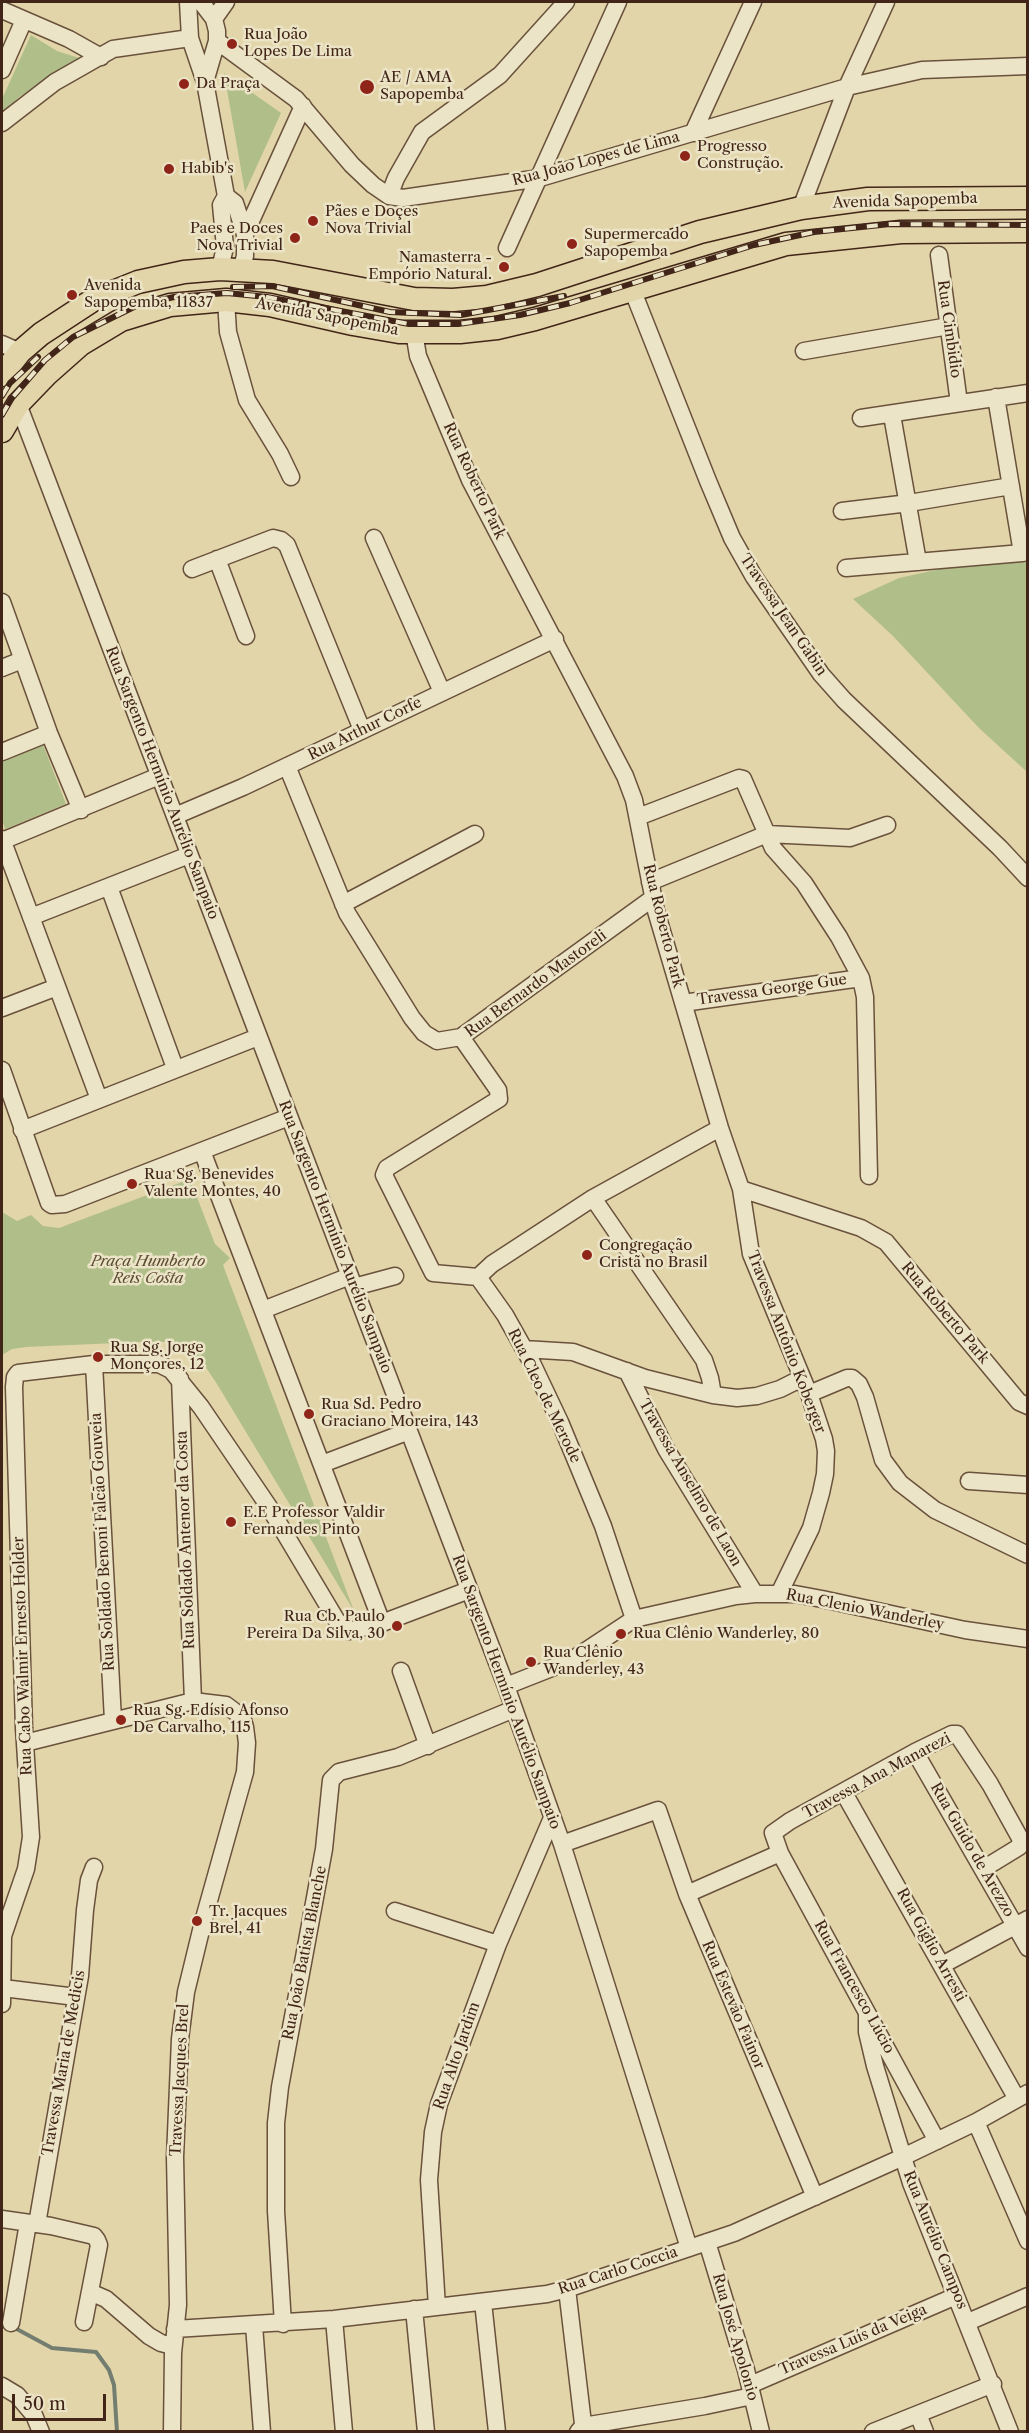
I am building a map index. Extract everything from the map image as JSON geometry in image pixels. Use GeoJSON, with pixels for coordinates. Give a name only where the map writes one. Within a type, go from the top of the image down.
{"type":"FeatureCollection","features":[{"type":"Feature","properties":{"kind":"main road","name":"Avenida Sapopemba"},"geometry":{"type":"LineString","coordinates":[[2,375],[11,348],[41,334],[93,300],[138,282],[184,272],[230,269],[273,272],[414,299],[453,300],[537,285],[700,232],[801,207],[878,199],[1028,198]]}},
{"type":"Feature","properties":{"kind":"main road","name":"Avenida Sapopemba"},"geometry":{"type":"LineString","coordinates":[[2,431],[18,404],[81,344],[121,320],[162,306],[218,300],[270,305],[353,324],[414,332],[460,332],[497,328],[535,319],[765,249],[807,240],[901,232],[1028,231]]}},
{"type":"Feature","properties":{"kind":"main road"},"geometry":{"type":"LineString","coordinates":[[218,300],[236,281],[230,269]]}},
{"type":"Feature","properties":{"kind":"street"},"geometry":{"type":"LineString","coordinates":[[188,2],[190,31],[205,82],[226,196],[221,205],[225,247],[230,269],[245,256],[246,234],[303,106]]}},
{"type":"Feature","properties":{"kind":"street"},"geometry":{"type":"LineString","coordinates":[[201,2],[213,20],[217,41],[205,82]]}},
{"type":"Feature","properties":{"kind":"street"},"geometry":{"type":"LineString","coordinates":[[213,20],[226,2]]}},
{"type":"Feature","properties":{"kind":"street"},"geometry":{"type":"LineString","coordinates":[[217,41],[303,106],[352,165],[389,196],[396,178],[423,132],[500,75],[566,2]]}},
{"type":"Feature","properties":{"kind":"street"},"geometry":{"type":"LineString","coordinates":[[507,248],[618,2]]}},
{"type":"Feature","properties":{"kind":"street"},"geometry":{"type":"LineString","coordinates":[[693,133],[753,2]]}},
{"type":"Feature","properties":{"kind":"street"},"geometry":{"type":"LineString","coordinates":[[801,207],[847,87],[886,2]]}},
{"type":"Feature","properties":{"kind":"street"},"geometry":{"type":"LineString","coordinates":[[2,10],[69,39],[101,57]]}},
{"type":"Feature","properties":{"kind":"street"},"geometry":{"type":"LineString","coordinates":[[190,31],[195,16],[201,15],[213,20]]}},
{"type":"Feature","properties":{"kind":"street"},"geometry":{"type":"LineString","coordinates":[[2,70],[24,20]]}},
{"type":"Feature","properties":{"kind":"street"},"geometry":{"type":"LineString","coordinates":[[2,123],[55,82],[113,49],[190,31]]}},
{"type":"Feature","properties":{"kind":"street","name":"Rua João Lopes de Lima"},"geometry":{"type":"LineString","coordinates":[[389,196],[403,198],[422,196],[540,178],[847,87],[922,70],[1028,66]]}},
{"type":"Feature","properties":{"kind":"street"},"geometry":{"type":"LineString","coordinates":[[226,196],[235,203],[246,234]]}},
{"type":"Feature","properties":{"kind":"street","name":"Rua Cimbidio"},"geometry":{"type":"LineString","coordinates":[[939,255],[959,403]]}},
{"type":"Feature","properties":{"kind":"street","name":"Travessa Jean Gabin"},"geometry":{"type":"LineString","coordinates":[[632,289],[732,538],[754,577],[828,682],[1000,848],[1028,878]]}},
{"type":"Feature","properties":{"kind":"street"},"geometry":{"type":"LineString","coordinates":[[218,300],[247,400],[280,454],[291,477]]}},
{"type":"Feature","properties":{"kind":"street"},"geometry":{"type":"LineString","coordinates":[[804,351],[949,326]]}},
{"type":"Feature","properties":{"kind":"street","name":"Rua Roberto Park"},"geometry":{"type":"LineString","coordinates":[[414,332],[418,356],[470,480],[625,776],[638,817],[651,890],[720,1128],[741,1189],[861,1228],[886,1242],[1019,1402],[1028,1406]]}},
{"type":"Feature","properties":{"kind":"street"},"geometry":{"type":"LineString","coordinates":[[861,418],[1028,393]]}},
{"type":"Feature","properties":{"kind":"street"},"geometry":{"type":"LineString","coordinates":[[846,568],[1025,552],[996,397]]}},
{"type":"Feature","properties":{"kind":"street","name":"Rua Sargento Hermínio Aurélio Sampaio"},"geometry":{"type":"LineString","coordinates":[[18,404],[506,1686],[562,1844],[689,2248]]}},
{"type":"Feature","properties":{"kind":"street"},"geometry":{"type":"LineString","coordinates":[[892,415],[918,562]]}},
{"type":"Feature","properties":{"kind":"street"},"geometry":{"type":"LineString","coordinates":[[842,511],[909,503],[1011,486]]}},
{"type":"Feature","properties":{"kind":"street"},"geometry":{"type":"LineString","coordinates":[[192,569],[273,538],[287,545],[362,730]]}},
{"type":"Feature","properties":{"kind":"street"},"geometry":{"type":"LineString","coordinates":[[374,538],[442,692]]}},
{"type":"Feature","properties":{"kind":"street"},"geometry":{"type":"LineString","coordinates":[[217,559],[246,636]]}},
{"type":"Feature","properties":{"kind":"street"},"geometry":{"type":"LineString","coordinates":[[2,602],[49,733],[81,810]]}},
{"type":"Feature","properties":{"kind":"street","name":"Rua Arthur Corfe"},"geometry":{"type":"LineString","coordinates":[[175,816],[287,766],[555,639]]}},
{"type":"Feature","properties":{"kind":"street"},"geometry":{"type":"LineString","coordinates":[[2,668],[22,660]]}},
{"type":"Feature","properties":{"kind":"street"},"geometry":{"type":"LineString","coordinates":[[2,752],[49,733]]}},
{"type":"Feature","properties":{"kind":"street","name":"Rua Bernardo Mastoreli"},"geometry":{"type":"LineString","coordinates":[[287,766],[343,904],[371,955],[424,1033],[436,1041],[461,1037],[651,890],[767,834]]}},
{"type":"Feature","properties":{"kind":"street"},"geometry":{"type":"LineString","coordinates":[[99,1099],[2,840],[81,810],[159,776]]}},
{"type":"Feature","properties":{"kind":"street"},"geometry":{"type":"LineString","coordinates":[[638,817],[741,778],[776,852],[804,883],[825,914],[861,978],[865,997],[869,1176]]}},
{"type":"Feature","properties":{"kind":"street"},"geometry":{"type":"LineString","coordinates":[[767,834],[850,838],[887,825]]}},
{"type":"Feature","properties":{"kind":"street"},"geometry":{"type":"LineString","coordinates":[[343,904],[475,834]]}},
{"type":"Feature","properties":{"kind":"street"},"geometry":{"type":"LineString","coordinates":[[31,917],[189,855]]}},
{"type":"Feature","properties":{"kind":"street"},"geometry":{"type":"LineString","coordinates":[[109,887],[175,1068]]}},
{"type":"Feature","properties":{"kind":"street","name":"Travessa George Gue"},"geometry":{"type":"LineString","coordinates":[[684,1003],[861,978]]}},
{"type":"Feature","properties":{"kind":"street"},"geometry":{"type":"LineString","coordinates":[[2,1008],[57,987]]}},
{"type":"Feature","properties":{"kind":"street"},"geometry":{"type":"LineString","coordinates":[[22,1130],[258,1037]]}},
{"type":"Feature","properties":{"kind":"street"},"geometry":{"type":"LineString","coordinates":[[461,1037],[498,1090],[499,1099],[385,1171],[384,1175],[433,1273],[478,1277],[492,1264],[593,1198],[720,1128]]}},
{"type":"Feature","properties":{"kind":"street"},"geometry":{"type":"LineString","coordinates":[[2,1070],[4,1088],[49,1203],[58,1206],[289,1117]]}},
{"type":"Feature","properties":{"kind":"street"},"geometry":{"type":"LineString","coordinates":[[202,1151],[382,1623]]}},
{"type":"Feature","properties":{"kind":"street","name":"Travessa Antônio Koberger"},"geometry":{"type":"LineString","coordinates":[[741,1189],[751,1254],[806,1386],[826,1451],[825,1474],[811,1528],[779,1594]]}},
{"type":"Feature","properties":{"kind":"street"},"geometry":{"type":"LineString","coordinates":[[593,1198],[704,1360],[713,1395]]}},
{"type":"Feature","properties":{"kind":"street"},"geometry":{"type":"LineString","coordinates":[[263,1310],[352,1282],[395,1276]]}},
{"type":"Feature","properties":{"kind":"street","name":"Rua Cleo de Merode"},"geometry":{"type":"LineString","coordinates":[[478,1277],[493,1296],[524,1349],[556,1413],[603,1526],[634,1619]]}},
{"type":"Feature","properties":{"kind":"street"},"geometry":{"type":"LineString","coordinates":[[524,1349],[573,1352],[627,1371],[713,1395],[737,1398],[852,1378],[859,1384],[865,1397],[883,1460],[900,1483],[934,1510],[1028,1555]]}},
{"type":"Feature","properties":{"kind":"street"},"geometry":{"type":"LineString","coordinates":[[94,1364],[159,1364],[165,1366],[180,1379],[269,1507],[337,1621],[349,1631],[358,1631],[382,1623],[469,1590]]}},
{"type":"Feature","properties":{"kind":"street","name":"Rua Cabo Walmir Ernesto Holder"},"geometry":{"type":"LineString","coordinates":[[2,1996],[2,1936],[26,1869],[31,1837],[25,1743],[14,1387],[18,1373],[94,1364]]}},
{"type":"Feature","properties":{"kind":"street","name":"Rua Soldado Benoni Falcão Gouveia"},"geometry":{"type":"LineString","coordinates":[[94,1364],[113,1720]]}},
{"type":"Feature","properties":{"kind":"street","name":"Travessa Anselmo de Laon"},"geometry":{"type":"LineString","coordinates":[[627,1371],[666,1449],[754,1594]]}},
{"type":"Feature","properties":{"kind":"street","name":"Rua Soldado Antenor da Costa"},"geometry":{"type":"LineString","coordinates":[[180,1379],[193,1701]]}},
{"type":"Feature","properties":{"kind":"street"},"geometry":{"type":"LineString","coordinates":[[322,1464],[409,1431]]}},
{"type":"Feature","properties":{"kind":"street"},"geometry":{"type":"LineString","coordinates":[[969,1481],[1028,1485]]}},
{"type":"Feature","properties":{"kind":"street","name":"Rua Clenio Wanderley"},"geometry":{"type":"LineString","coordinates":[[506,1686],[572,1660],[634,1619],[754,1594],[779,1594],[822,1599],[965,1630],[1028,1639]]}},
{"type":"Feature","properties":{"kind":"street"},"geometry":{"type":"LineString","coordinates":[[401,1671],[428,1746]]}},
{"type":"Feature","properties":{"kind":"street"},"geometry":{"type":"LineString","coordinates":[[25,1743],[193,1701]]}},
{"type":"Feature","properties":{"kind":"street","name":"Travessa Jacques Brel"},"geometry":{"type":"LineString","coordinates":[[172,2432],[173,2346],[178,2305],[176,2146],[180,2039],[186,1992],[202,1922],[243,1777],[247,1743],[242,1718],[234,1709],[226,1705],[193,1701]]}},
{"type":"Feature","properties":{"kind":"street","name":"Rua João Batista Blanche"},"geometry":{"type":"LineString","coordinates":[[283,2324],[276,2211],[276,2123],[280,2087],[324,1849],[328,1790],[331,1780],[339,1772],[398,1757],[514,1709]]}},
{"type":"Feature","properties":{"kind":"street","name":"Travessa Ana Manarezi"},"geometry":{"type":"LineString","coordinates":[[773,1833],[782,1825],[915,1752],[952,1734],[957,1734],[990,1784],[1021,1840],[1018,1848],[983,1869]]}},
{"type":"Feature","properties":{"kind":"street","name":"Rua Guido de Arezzo"},"geometry":{"type":"LineString","coordinates":[[915,1752],[983,1869],[1021,1922],[1028,1947]]}},
{"type":"Feature","properties":{"kind":"street","name":"Rua Giglio Arresti"},"geometry":{"type":"LineString","coordinates":[[844,1793],[942,1965],[1022,2096]]}},
{"type":"Feature","properties":{"kind":"street","name":"Rua Estevão Fainor"},"geometry":{"type":"LineString","coordinates":[[562,1844],[658,1810],[687,1894],[814,2197]]}},
{"type":"Feature","properties":{"kind":"street","name":"Rua Alto Jardim"},"geometry":{"type":"LineString","coordinates":[[437,2307],[430,2190],[433,2132],[450,2071],[498,1944],[552,1818]]}},
{"type":"Feature","properties":{"kind":"street","name":"Rua Francesco Lúcio"},"geometry":{"type":"LineString","coordinates":[[773,1833],[780,1854],[937,2141]]}},
{"type":"Feature","properties":{"kind":"street"},"geometry":{"type":"LineString","coordinates":[[687,1894],[780,1854]]}},
{"type":"Feature","properties":{"kind":"street","name":"Travessa Maria de Medicis"},"geometry":{"type":"LineString","coordinates":[[11,2323],[33,2223],[76,1997],[82,1961],[81,1945],[89,1880],[94,1867]]}},
{"type":"Feature","properties":{"kind":"street"},"geometry":{"type":"LineString","coordinates":[[395,1911],[498,1944]]}},
{"type":"Feature","properties":{"kind":"street"},"geometry":{"type":"LineString","coordinates":[[942,1965],[1021,1922]]}},
{"type":"Feature","properties":{"kind":"street"},"geometry":{"type":"LineString","coordinates":[[2,1996],[76,1997]]}},
{"type":"Feature","properties":{"kind":"street","name":"Rua Aurélio Campos"},"geometry":{"type":"LineString","coordinates":[[867,2010],[867,2032],[873,2057],[920,2208],[993,2384],[1010,2432]]}},
{"type":"Feature","properties":{"kind":"street","name":"Rua Carlo Coccia"},"geometry":{"type":"LineString","coordinates":[[175,2329],[334,2319],[483,2302],[567,2289],[734,2233],[937,2141],[1022,2096]]}},
{"type":"Feature","properties":{"kind":"street"},"geometry":{"type":"LineString","coordinates":[[976,2122],[1028,2241]]}},
{"type":"Feature","properties":{"kind":"street"},"geometry":{"type":"LineString","coordinates":[[2,2219],[94,2236],[98,2240],[99,2245],[84,2322]]}},
{"type":"Feature","properties":{"kind":"street","name":"Rua José Apolonio"},"geometry":{"type":"LineString","coordinates":[[707,2242],[751,2390],[761,2432]]}},
{"type":"Feature","properties":{"kind":"street"},"geometry":{"type":"LineString","coordinates":[[567,2289],[582,2430]]}},
{"type":"Feature","properties":{"kind":"street"},"geometry":{"type":"LineString","coordinates":[[90,2292],[106,2299],[149,2336],[161,2343],[173,2346]]}},
{"type":"Feature","properties":{"kind":"street","name":"Travessa Luís da Veiga"},"geometry":{"type":"LineString","coordinates":[[582,2430],[705,2406],[751,2390],[956,2296]]}},
{"type":"Feature","properties":{"kind":"street"},"geometry":{"type":"LineString","coordinates":[[968,2322],[1028,2296]]}},
{"type":"Feature","properties":{"kind":"street"},"geometry":{"type":"LineString","coordinates":[[483,2302],[497,2432]]}},
{"type":"Feature","properties":{"kind":"street"},"geometry":{"type":"LineString","coordinates":[[414,2309],[426,2432]]}},
{"type":"Feature","properties":{"kind":"street"},"geometry":{"type":"LineString","coordinates":[[334,2319],[344,2432]]}},
{"type":"Feature","properties":{"kind":"street"},"geometry":{"type":"LineString","coordinates":[[254,2325],[262,2432]]}},
{"type":"Feature","properties":{"kind":"street"},"geometry":{"type":"LineString","coordinates":[[873,2432],[993,2384]]}},
{"type":"Feature","properties":{"kind":"street"},"geometry":{"type":"LineString","coordinates":[[2,2386],[18,2395],[34,2415],[41,2432]]}},
{"type":"Feature","properties":{"kind":"street"},"geometry":{"type":"LineString","coordinates":[[918,2414],[925,2432]]}},
{"type":"Feature","properties":{"kind":"green space"},"geometry":{"type":"Polygon","coordinates":[[[31,35],[57,51],[82,59],[19,97],[2,114],[2,99],[31,35]]]}},
{"type":"Feature","properties":{"kind":"green space"},"geometry":{"type":"Polygon","coordinates":[[[224,73],[281,113],[245,192],[238,152],[224,73]]]}},
{"type":"Feature","properties":{"kind":"green space"},"geometry":{"type":"Polygon","coordinates":[[[1027,558],[1027,772],[979,728],[893,636],[853,599],[899,578],[945,568],[1027,558]]]}},
{"type":"Feature","properties":{"kind":"green space"},"geometry":{"type":"Polygon","coordinates":[[[42,742],[66,804],[5,829],[2,819],[2,758],[42,742]]]}},
{"type":"Feature","properties":{"kind":"green space","name":"Praça Humberto Reis Costa"},"geometry":{"type":"Polygon","coordinates":[[[190,1179],[215,1244],[230,1258],[223,1265],[354,1611],[217,1384],[203,1363],[191,1351],[172,1342],[140,1342],[26,1347],[12,1349],[2,1355],[2,1212],[17,1221],[31,1215],[43,1226],[59,1228],[190,1179]]]}},
{"type":"Feature","properties":{"kind":"waterway"},"geometry":{"type":"LineString","coordinates":[[13,2327],[52,2348],[96,2352],[109,2370],[114,2385],[117,2432]]}},
{"type":"Feature","properties":{"kind":"railway"},"geometry":{"type":"LineString","coordinates":[[2,415],[12,398],[45,360],[73,337],[138,305],[174,297],[227,293],[267,297],[409,324],[458,324],[520,315],[570,303],[754,245],[814,232],[890,224],[1028,225]]}},
{"type":"Feature","properties":{"kind":"railway"},"geometry":{"type":"LineString","coordinates":[[233,287],[272,286],[390,312],[461,315],[564,296]]}},
{"type":"Feature","properties":{"kind":"railway"},"geometry":{"type":"LineString","coordinates":[[2,396],[10,383],[38,357]]}},
{"type":"Feature","properties":{"kind":"place","name":"Rua João Lopes De Lima"},"geometry":{"type":"Point","coordinates":[232,44]}},
{"type":"Feature","properties":{"kind":"place","name":"Da Praça"},"geometry":{"type":"Point","coordinates":[184,84]}},
{"type":"Feature","properties":{"kind":"place","name":"AE / AMA Sapopemba"},"geometry":{"type":"Point","coordinates":[367,87]}},
{"type":"Feature","properties":{"kind":"place","name":"Progresso Construção."},"geometry":{"type":"Point","coordinates":[685,156]}},
{"type":"Feature","properties":{"kind":"place","name":"Habib's"},"geometry":{"type":"Point","coordinates":[169,169]}},
{"type":"Feature","properties":{"kind":"place","name":"Pães e Doçes Nova Trivial"},"geometry":{"type":"Point","coordinates":[313,221]}},
{"type":"Feature","properties":{"kind":"place","name":"Paes e Doces Nova Trivial"},"geometry":{"type":"Point","coordinates":[295,238]}},
{"type":"Feature","properties":{"kind":"place","name":"Supermercado Sapopemba"},"geometry":{"type":"Point","coordinates":[572,244]}},
{"type":"Feature","properties":{"kind":"place","name":"Namasterra - Empório Natural."},"geometry":{"type":"Point","coordinates":[504,267]}},
{"type":"Feature","properties":{"kind":"place","name":"Avenida Sapopemba, 11837"},"geometry":{"type":"Point","coordinates":[72,295]}},
{"type":"Feature","properties":{"kind":"place","name":"Rua Sg. Benevides Valente Montes, 40"},"geometry":{"type":"Point","coordinates":[132,1184]}},
{"type":"Feature","properties":{"kind":"place","name":"Congregação Cristã no Brasil"},"geometry":{"type":"Point","coordinates":[587,1255]}},
{"type":"Feature","properties":{"kind":"place","name":"Rua Sg. Jorge Monçores, 12"},"geometry":{"type":"Point","coordinates":[98,1357]}},
{"type":"Feature","properties":{"kind":"place","name":"Rua Sd. Pedro Graciano Moreira, 143"},"geometry":{"type":"Point","coordinates":[309,1414]}},
{"type":"Feature","properties":{"kind":"place","name":"E.E Professor Valdir Fernandes Pinto"},"geometry":{"type":"Point","coordinates":[231,1522]}},
{"type":"Feature","properties":{"kind":"place","name":"Rua Cb. Paulo Pereira Da Silva, 30"},"geometry":{"type":"Point","coordinates":[397,1626]}},
{"type":"Feature","properties":{"kind":"place","name":"Rua Clênio Wanderley, 80"},"geometry":{"type":"Point","coordinates":[621,1634]}},
{"type":"Feature","properties":{"kind":"place","name":"Rua Clênio Wanderley, 43"},"geometry":{"type":"Point","coordinates":[531,1662]}},
{"type":"Feature","properties":{"kind":"place","name":"Rua Sg. Edísio Afonso De Carvalho, 115"},"geometry":{"type":"Point","coordinates":[121,1720]}},
{"type":"Feature","properties":{"kind":"place","name":"Tr. Jacques Brel, 41"},"geometry":{"type":"Point","coordinates":[197,1921]}}]}
